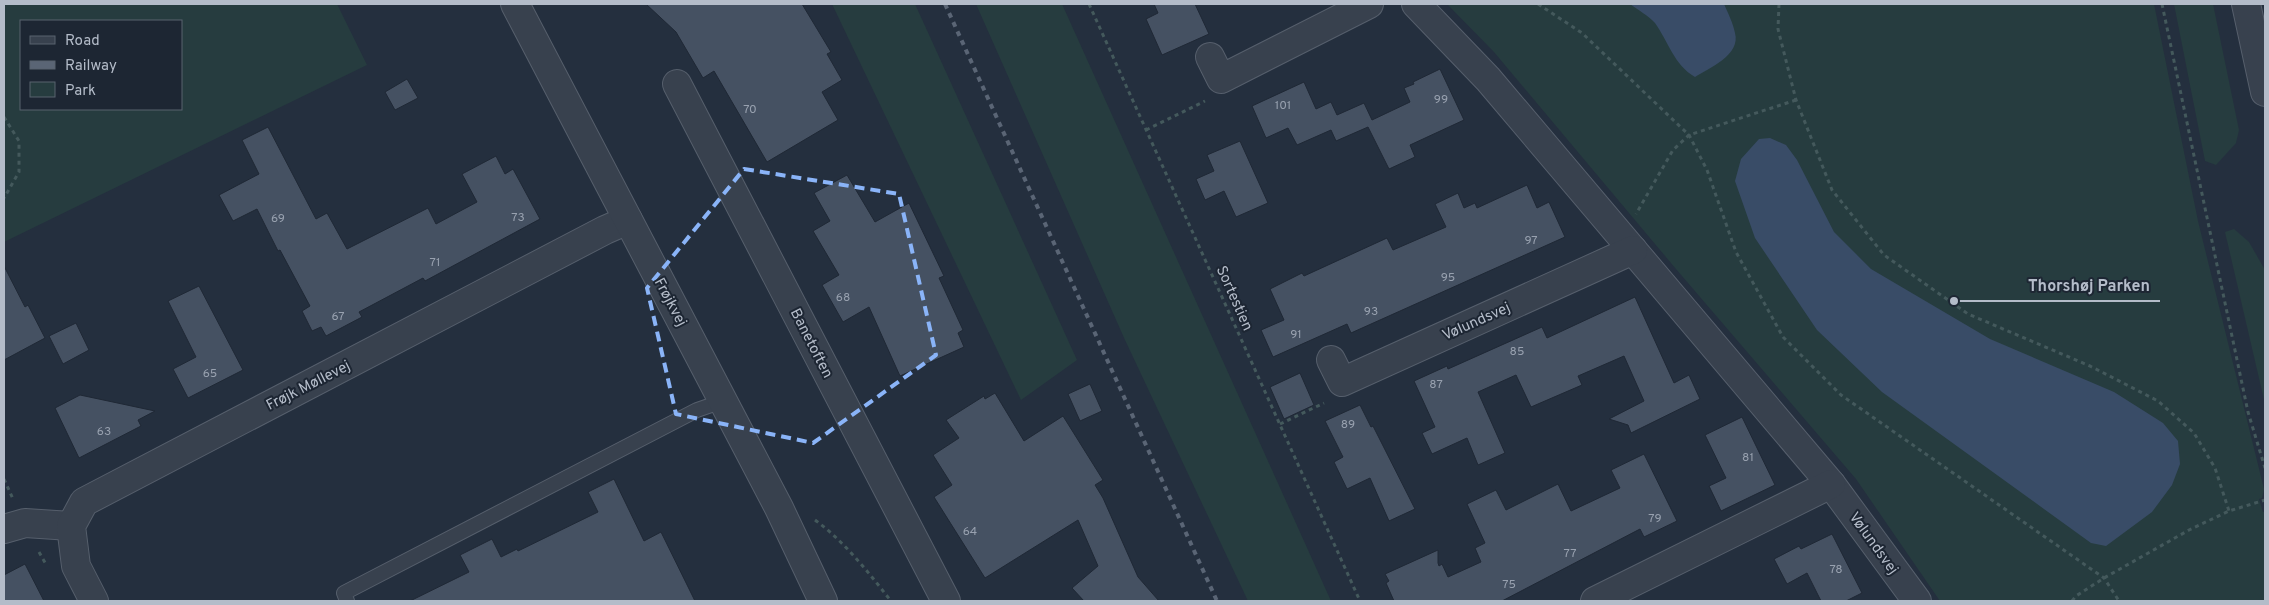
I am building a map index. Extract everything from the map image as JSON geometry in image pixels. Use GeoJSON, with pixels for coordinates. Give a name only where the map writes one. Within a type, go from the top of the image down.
{"type":"FeatureCollection","features":[{"type":"Feature","properties":{"kind":"street","name":"Frøjkvej"},"geometry":{"type":"LineString","coordinates":[[515,4],[779,508],[824,601]]}},
{"type":"Feature","properties":{"kind":"street"},"geometry":{"type":"LineString","coordinates":[[1216,68],[1369,4]]}},
{"type":"Feature","properties":{"kind":"street","name":"Vølundsvej"},"geometry":{"type":"LineString","coordinates":[[1416,4],[1488,79],[1831,484],[1917,601]]}},
{"type":"Feature","properties":{"kind":"street"},"geometry":{"type":"LineString","coordinates":[[2246,4],[2265,92]]}},
{"type":"Feature","properties":{"kind":"street","name":"Banetoften"},"geometry":{"type":"LineString","coordinates":[[677,84],[946,601]]}},
{"type":"Feature","properties":{"kind":"street","name":"Frøjk Møllevej"},"geometry":{"type":"LineString","coordinates":[[71,526],[84,502],[605,230],[628,220]]}},
{"type":"Feature","properties":{"kind":"street","name":"Vølundsvej"},"geometry":{"type":"LineString","coordinates":[[1336,371],[1633,250]]}},
{"type":"Feature","properties":{"kind":"street"},"geometry":{"type":"LineString","coordinates":[[1595,601],[1831,484]]}},
{"type":"Feature","properties":{"kind":"street"},"geometry":{"type":"LineString","coordinates":[[4,529],[25,523],[71,526],[76,566],[94,601]]}},
{"type":"Feature","properties":{"kind":"lane"},"geometry":{"type":"LineString","coordinates":[[347,601],[344,593],[697,410],[723,401]]}},
{"type":"Feature","properties":{"kind":"path","name":"Sortestien"},"geometry":{"type":"LineString","coordinates":[[1089,4],[1360,601]]}},
{"type":"Feature","properties":{"kind":"path"},"geometry":{"type":"LineString","coordinates":[[1538,4],[1582,33],[1689,135],[1707,170],[1736,252],[1783,337],[1842,395],[2104,578],[2119,601]]}},
{"type":"Feature","properties":{"kind":"path"},"geometry":{"type":"LineString","coordinates":[[1778,4],[1778,29],[1796,100],[1832,190],[1884,256],[1968,314],[2090,366],[2158,401],[2194,433],[2215,468],[2229,511]]}},
{"type":"Feature","properties":{"kind":"path"},"geometry":{"type":"LineString","coordinates":[[2162,4],[2248,412],[2265,468]]}},
{"type":"Feature","properties":{"kind":"path"},"geometry":{"type":"LineString","coordinates":[[1146,130],[1212,98],[1216,68]]}},
{"type":"Feature","properties":{"kind":"path"},"geometry":{"type":"LineString","coordinates":[[1633,250],[1635,216],[1672,150],[1689,135],[1796,100]]}},
{"type":"Feature","properties":{"kind":"path"},"geometry":{"type":"LineString","coordinates":[[4,117],[18,141],[19,172],[4,198]]}},
{"type":"Feature","properties":{"kind":"path"},"geometry":{"type":"LineString","coordinates":[[1280,424],[1330,400],[1336,371]]}},
{"type":"Feature","properties":{"kind":"path"},"geometry":{"type":"LineString","coordinates":[[2072,601],[2076,596],[2104,578],[2229,511],[2265,500]]}},
{"type":"Feature","properties":{"kind":"path"},"geometry":{"type":"LineString","coordinates":[[779,508],[803,510],[830,531],[864,567],[891,601]]}},
{"type":"Feature","properties":{"kind":"highlighted area"},"geometry":{"type":"Polygon","coordinates":[[[744,169],[899,194],[936,355],[813,443],[676,414],[647,288],[744,169]]]}},
{"type":"Feature","properties":{"kind":"green space"},"geometry":{"type":"Polygon","coordinates":[[[4,4],[337,4],[367,65],[4,242],[4,4]]]}},
{"type":"Feature","properties":{"kind":"green space"},"geometry":{"type":"Polygon","coordinates":[[[832,4],[915,4],[1077,360],[1021,400],[832,4]]]}},
{"type":"Feature","properties":{"kind":"green space"},"geometry":{"type":"Polygon","coordinates":[[[976,4],[1062,4],[1331,601],[1248,601],[1125,340],[976,4]]]}},
{"type":"Feature","properties":{"kind":"green space"},"geometry":{"type":"Polygon","coordinates":[[[1447,4],[2154,4],[2198,221],[2264,489],[2262,498],[2259,499],[2263,512],[2265,512],[2265,601],[1940,601],[1856,479],[1676,269],[1494,52],[1447,4]]]}},
{"type":"Feature","properties":{"kind":"green space"},"geometry":{"type":"Polygon","coordinates":[[[2174,4],[2213,4],[2239,130],[2236,143],[2216,165],[2205,161],[2174,4]]]}},
{"type":"Feature","properties":{"kind":"green space"},"geometry":{"type":"Polygon","coordinates":[[[2234,229],[2249,242],[2265,270],[2265,404],[2225,232],[2234,229]]]}},
{"type":"Feature","properties":{"kind":"water"},"geometry":{"type":"Polygon","coordinates":[[[1630,4],[1724,4],[1732,22],[1736,41],[1729,54],[1695,77],[1682,66],[1655,23],[1647,15],[1630,4]]]}},
{"type":"Feature","properties":{"kind":"water"},"geometry":{"type":"Polygon","coordinates":[[[1770,138],[1786,145],[1797,160],[1834,232],[1871,269],[1990,339],[2114,392],[2163,423],[2178,441],[2180,464],[2172,485],[2152,512],[2106,546],[2091,543],[1882,392],[1817,330],[1755,238],[1735,181],[1741,159],[1759,139],[1770,138]]]}},
{"type":"Feature","properties":{"kind":"building"},"geometry":{"type":"Polygon","coordinates":[[[646,4],[802,4],[831,52],[827,54],[842,80],[822,92],[838,120],[767,162],[714,71],[703,78],[676,32],[646,4]]]}},
{"type":"Feature","properties":{"kind":"building"},"geometry":{"type":"Polygon","coordinates":[[[1154,4],[1195,4],[1209,34],[1162,55],[1146,19],[1158,13],[1154,4]]]}},
{"type":"Feature","properties":{"kind":"building"},"geometry":{"type":"Polygon","coordinates":[[[1440,69],[1464,120],[1410,145],[1415,157],[1389,169],[1368,127],[1336,141],[1331,130],[1297,145],[1288,128],[1266,138],[1252,106],[1304,82],[1316,109],[1331,102],[1337,115],[1364,103],[1372,120],[1410,102],[1404,88],[1440,69]]]}},
{"type":"Feature","properties":{"kind":"building"},"geometry":{"type":"Polygon","coordinates":[[[407,79],[418,98],[395,110],[385,92],[407,79]]]}},
{"type":"Feature","properties":{"kind":"building"},"geometry":{"type":"Polygon","coordinates":[[[268,127],[316,219],[327,213],[347,249],[428,208],[436,224],[477,202],[462,174],[496,156],[505,174],[513,169],[540,219],[425,281],[423,278],[359,312],[362,317],[326,336],[321,327],[312,331],[302,311],[310,306],[280,250],[278,251],[257,209],[233,221],[219,195],[259,174],[242,140],[268,127]]]}},
{"type":"Feature","properties":{"kind":"building"},"geometry":{"type":"Polygon","coordinates":[[[1240,141],[1268,203],[1236,217],[1224,191],[1205,200],[1196,179],[1214,171],[1207,155],[1240,141]]]}},
{"type":"Feature","properties":{"kind":"building"},"geometry":{"type":"Polygon","coordinates":[[[847,175],[875,222],[909,203],[944,276],[939,278],[963,330],[958,333],[964,347],[900,376],[869,307],[843,322],[822,285],[839,275],[813,231],[830,221],[814,193],[847,175]]]}},
{"type":"Feature","properties":{"kind":"building"},"geometry":{"type":"Polygon","coordinates":[[[1527,185],[1537,208],[1549,202],[1565,237],[1351,333],[1347,324],[1273,357],[1261,330],[1284,320],[1270,289],[1302,273],[1304,276],[1387,238],[1393,250],[1446,227],[1435,204],[1458,193],[1464,208],[1475,203],[1477,208],[1527,185]]]}},
{"type":"Feature","properties":{"kind":"building"},"geometry":{"type":"Polygon","coordinates":[[[4,266],[25,307],[28,305],[45,338],[4,360],[4,266]]]}},
{"type":"Feature","properties":{"kind":"building"},"geometry":{"type":"Polygon","coordinates":[[[199,286],[243,370],[188,398],[173,369],[196,357],[168,301],[199,286]]]}},
{"type":"Feature","properties":{"kind":"building"},"geometry":{"type":"Polygon","coordinates":[[[1635,297],[1674,383],[1689,375],[1700,399],[1631,433],[1628,425],[1609,419],[1644,401],[1624,356],[1578,376],[1582,385],[1531,407],[1516,375],[1478,392],[1505,453],[1478,465],[1467,438],[1432,454],[1422,433],[1435,427],[1414,381],[1447,366],[1448,369],[1542,327],[1547,338],[1635,297]]]}},
{"type":"Feature","properties":{"kind":"building"},"geometry":{"type":"Polygon","coordinates":[[[76,323],[89,350],[63,364],[49,336],[76,323]]]}},
{"type":"Feature","properties":{"kind":"building"},"geometry":{"type":"Polygon","coordinates":[[[1300,373],[1314,405],[1284,419],[1270,387],[1300,373]]]}},
{"type":"Feature","properties":{"kind":"building"},"geometry":{"type":"Polygon","coordinates":[[[1090,384],[1102,411],[1080,421],[1068,394],[1090,384]]]}},
{"type":"Feature","properties":{"kind":"building"},"geometry":{"type":"Polygon","coordinates":[[[995,393],[1024,441],[1063,416],[1103,480],[1095,485],[1103,498],[1138,577],[1159,601],[1084,601],[1072,588],[1098,566],[1078,520],[985,578],[934,497],[952,485],[933,455],[959,438],[946,420],[984,396],[985,399],[995,393]]]}},
{"type":"Feature","properties":{"kind":"building"},"geometry":{"type":"Polygon","coordinates":[[[80,395],[155,411],[138,420],[141,426],[79,458],[55,408],[80,395]]]}},
{"type":"Feature","properties":{"kind":"building"},"geometry":{"type":"Polygon","coordinates":[[[1360,405],[1371,427],[1373,426],[1415,509],[1389,521],[1370,478],[1347,489],[1334,462],[1343,457],[1325,421],[1360,405]]]}},
{"type":"Feature","properties":{"kind":"building"},"geometry":{"type":"Polygon","coordinates":[[[1742,417],[1775,485],[1721,511],[1709,486],[1726,478],[1705,435],[1742,417]]]}},
{"type":"Feature","properties":{"kind":"building"},"geometry":{"type":"Polygon","coordinates":[[[1644,454],[1677,521],[1644,537],[1640,529],[1502,601],[1394,601],[1386,583],[1389,581],[1385,574],[1438,550],[1439,566],[1442,564],[1448,577],[1481,562],[1475,548],[1485,543],[1467,504],[1496,490],[1506,510],[1558,484],[1571,511],[1620,488],[1611,470],[1644,454]]]}},
{"type":"Feature","properties":{"kind":"building"},"geometry":{"type":"Polygon","coordinates":[[[614,479],[644,541],[661,532],[695,601],[410,601],[469,572],[460,555],[492,539],[501,557],[517,549],[518,551],[598,512],[588,492],[614,479]]]}},
{"type":"Feature","properties":{"kind":"building"},"geometry":{"type":"Polygon","coordinates":[[[1832,534],[1862,593],[1846,601],[1821,601],[1807,573],[1787,584],[1774,559],[1799,546],[1801,549],[1832,534]]]}},
{"type":"Feature","properties":{"kind":"building"},"geometry":{"type":"Polygon","coordinates":[[[25,564],[44,601],[4,601],[4,575],[25,564]]]}},
{"type":"Feature","properties":{"kind":"railway"},"geometry":{"type":"LineString","coordinates":[[945,4],[1217,601]]}},
{"type":"Feature","properties":{"kind":"place","name":"Thorshøj Parken"},"geometry":{"type":"Point","coordinates":[1954,301]}}]}
